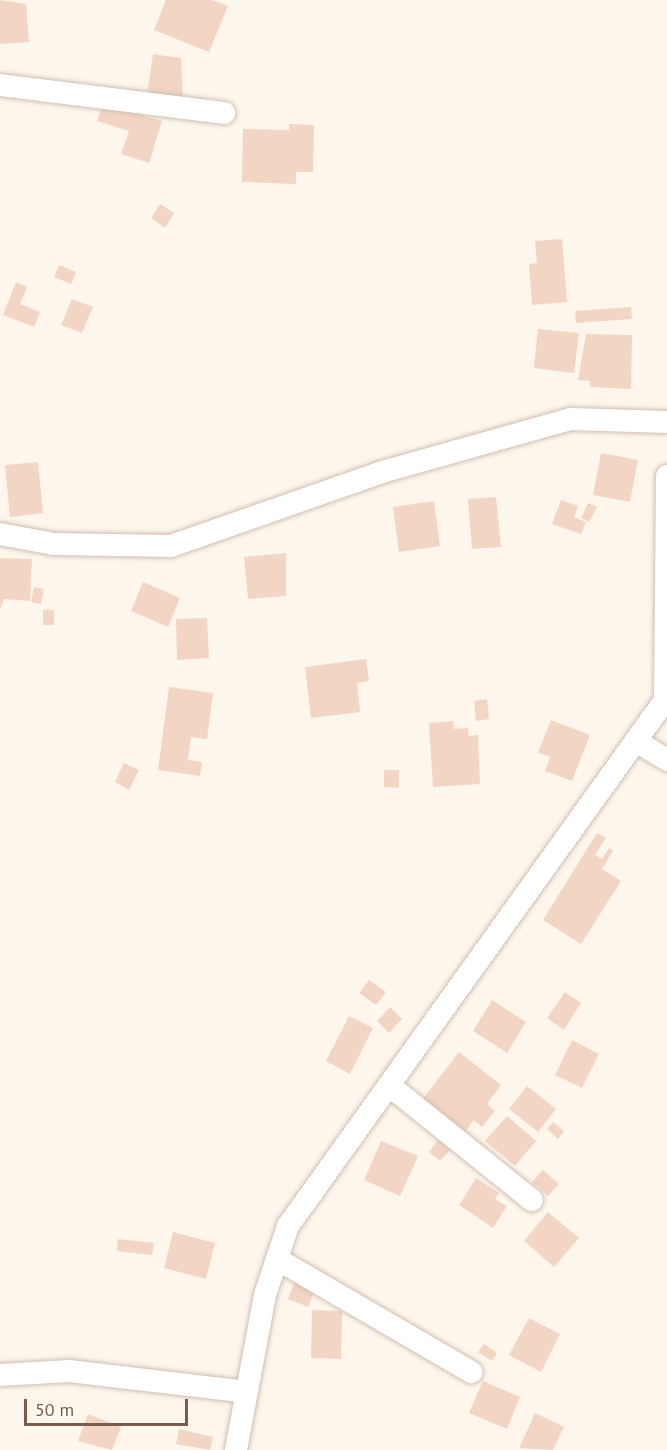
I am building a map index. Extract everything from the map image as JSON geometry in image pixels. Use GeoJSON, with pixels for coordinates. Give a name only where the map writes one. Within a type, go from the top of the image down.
{"type":"FeatureCollection","features":[{"type":"Feature","properties":{"kind":"street"},"geometry":{"type":"LineString","coordinates":[[0,85],[224,113]]}},
{"type":"Feature","properties":{"kind":"street"},"geometry":{"type":"LineString","coordinates":[[0,534],[54,544],[171,546],[382,472],[570,420],[667,422]]}},
{"type":"Feature","properties":{"kind":"street"},"geometry":{"type":"LineString","coordinates":[[236,1450],[247,1392],[288,1226],[639,743],[665,700],[667,477]]}},
{"type":"Feature","properties":{"kind":"street"},"geometry":{"type":"LineString","coordinates":[[639,743],[667,760]]}},
{"type":"Feature","properties":{"kind":"street"},"geometry":{"type":"LineString","coordinates":[[390,1086],[532,1200]]}},
{"type":"Feature","properties":{"kind":"street"},"geometry":{"type":"LineString","coordinates":[[278,1259],[471,1372]]}},
{"type":"Feature","properties":{"kind":"street"},"geometry":{"type":"LineString","coordinates":[[0,1375],[79,1372],[247,1392]]}},
{"type":"Feature","properties":{"kind":"building"},"geometry":{"type":"Polygon","coordinates":[[[0,0],[26,4],[29,42],[0,44],[0,0]]]}},
{"type":"Feature","properties":{"kind":"building"},"geometry":{"type":"Polygon","coordinates":[[[166,0],[212,0],[228,6],[209,52],[154,30],[166,0]]]}},
{"type":"Feature","properties":{"kind":"building"},"geometry":{"type":"Polygon","coordinates":[[[153,54],[181,58],[183,100],[147,95],[153,54]]]}},
{"type":"Feature","properties":{"kind":"building"},"geometry":{"type":"Polygon","coordinates":[[[103,104],[162,121],[149,163],[121,154],[129,131],[97,121],[103,104]]]}},
{"type":"Feature","properties":{"kind":"building"},"geometry":{"type":"Polygon","coordinates":[[[289,124],[314,125],[313,172],[296,172],[296,184],[242,182],[243,129],[289,130],[289,124]]]}},
{"type":"Feature","properties":{"kind":"building"},"geometry":{"type":"Polygon","coordinates":[[[160,204],[174,213],[165,228],[151,218],[160,204]]]}},
{"type":"Feature","properties":{"kind":"building"},"geometry":{"type":"Polygon","coordinates":[[[562,239],[567,302],[532,305],[529,264],[537,263],[535,241],[562,239]]]}},
{"type":"Feature","properties":{"kind":"building"},"geometry":{"type":"Polygon","coordinates":[[[59,265],[76,272],[71,284],[54,277],[59,265]]]}},
{"type":"Feature","properties":{"kind":"building"},"geometry":{"type":"Polygon","coordinates":[[[16,282],[27,287],[20,304],[40,312],[34,327],[3,315],[16,282]]]}},
{"type":"Feature","properties":{"kind":"building"},"geometry":{"type":"Polygon","coordinates":[[[72,299],[93,307],[82,333],[61,325],[72,299]]]}},
{"type":"Feature","properties":{"kind":"building"},"geometry":{"type":"Polygon","coordinates":[[[631,307],[632,319],[576,323],[575,311],[631,307]]]}},
{"type":"Feature","properties":{"kind":"building"},"geometry":{"type":"Polygon","coordinates":[[[538,329],[579,333],[574,373],[534,368],[538,329]]]}},
{"type":"Feature","properties":{"kind":"building"},"geometry":{"type":"Polygon","coordinates":[[[586,334],[632,335],[631,389],[590,387],[590,381],[578,380],[586,334]]]}},
{"type":"Feature","properties":{"kind":"building"},"geometry":{"type":"Polygon","coordinates":[[[601,453],[638,460],[630,502],[593,495],[601,453]]]}},
{"type":"Feature","properties":{"kind":"building"},"geometry":{"type":"Polygon","coordinates":[[[38,462],[43,513],[10,517],[5,465],[38,462]]]}},
{"type":"Feature","properties":{"kind":"building"},"geometry":{"type":"Polygon","coordinates":[[[496,497],[501,547],[472,549],[468,499],[496,497]]]}},
{"type":"Feature","properties":{"kind":"building"},"geometry":{"type":"Polygon","coordinates":[[[561,500],[578,506],[574,517],[586,522],[581,534],[552,524],[561,500]]]}},
{"type":"Feature","properties":{"kind":"building"},"geometry":{"type":"Polygon","coordinates":[[[434,501],[440,546],[399,552],[393,507],[434,501]]]}},
{"type":"Feature","properties":{"kind":"building"},"geometry":{"type":"Polygon","coordinates":[[[588,503],[597,507],[589,522],[581,518],[588,503]]]}},
{"type":"Feature","properties":{"kind":"building"},"geometry":{"type":"Polygon","coordinates":[[[286,553],[286,596],[248,599],[244,557],[286,553]]]}},
{"type":"Feature","properties":{"kind":"building"},"geometry":{"type":"Polygon","coordinates":[[[0,558],[32,559],[30,601],[4,599],[0,610],[0,558]]]}},
{"type":"Feature","properties":{"kind":"building"},"geometry":{"type":"Polygon","coordinates":[[[143,582],[180,598],[168,627],[131,611],[143,582]]]}},
{"type":"Feature","properties":{"kind":"building"},"geometry":{"type":"Polygon","coordinates":[[[34,587],[44,589],[41,604],[31,602],[34,587]]]}},
{"type":"Feature","properties":{"kind":"building"},"geometry":{"type":"Polygon","coordinates":[[[43,610],[54,610],[54,625],[43,625],[43,610]]]}},
{"type":"Feature","properties":{"kind":"building"},"geometry":{"type":"Polygon","coordinates":[[[207,618],[209,658],[177,660],[176,619],[207,618]]]}},
{"type":"Feature","properties":{"kind":"building"},"geometry":{"type":"Polygon","coordinates":[[[366,659],[369,681],[357,683],[360,712],[311,718],[305,667],[366,659]]]}},
{"type":"Feature","properties":{"kind":"building"},"geometry":{"type":"Polygon","coordinates":[[[169,687],[213,693],[207,739],[191,737],[188,760],[202,762],[200,776],[158,770],[169,687]]]}},
{"type":"Feature","properties":{"kind":"building"},"geometry":{"type":"Polygon","coordinates":[[[487,699],[489,719],[476,721],[474,701],[487,699]]]}},
{"type":"Feature","properties":{"kind":"building"},"geometry":{"type":"Polygon","coordinates":[[[551,720],[590,735],[572,781],[545,771],[550,757],[538,752],[551,720]]]}},
{"type":"Feature","properties":{"kind":"building"},"geometry":{"type":"Polygon","coordinates":[[[453,721],[454,729],[468,728],[469,736],[478,735],[480,784],[433,787],[429,723],[453,721]]]}},
{"type":"Feature","properties":{"kind":"building"},"geometry":{"type":"Polygon","coordinates":[[[124,763],[139,770],[129,790],[115,782],[124,763]]]}},
{"type":"Feature","properties":{"kind":"building"},"geometry":{"type":"Polygon","coordinates":[[[384,770],[399,770],[399,788],[384,787],[384,770]]]}},
{"type":"Feature","properties":{"kind":"building"},"geometry":{"type":"Polygon","coordinates":[[[597,833],[606,838],[595,855],[602,859],[609,848],[613,851],[602,869],[621,881],[581,944],[543,920],[597,833]]]}},
{"type":"Feature","properties":{"kind":"building"},"geometry":{"type":"Polygon","coordinates":[[[369,980],[386,992],[376,1005],[359,993],[369,980]]]}},
{"type":"Feature","properties":{"kind":"building"},"geometry":{"type":"Polygon","coordinates":[[[565,992],[581,1003],[564,1030],[547,1018],[565,992]]]}},
{"type":"Feature","properties":{"kind":"building"},"geometry":{"type":"Polygon","coordinates":[[[492,1000],[526,1022],[507,1053],[473,1031],[492,1000]]]}},
{"type":"Feature","properties":{"kind":"building"},"geometry":{"type":"Polygon","coordinates":[[[390,1007],[402,1019],[389,1033],[377,1021],[390,1007]]]}},
{"type":"Feature","properties":{"kind":"building"},"geometry":{"type":"Polygon","coordinates":[[[349,1016],[373,1028],[350,1074],[326,1061],[349,1016]]]}},
{"type":"Feature","properties":{"kind":"building"},"geometry":{"type":"Polygon","coordinates":[[[572,1040],[599,1054],[582,1088],[555,1075],[572,1040]]]}},
{"type":"Feature","properties":{"kind":"building"},"geometry":{"type":"Polygon","coordinates":[[[459,1052],[501,1085],[487,1104],[495,1111],[482,1127],[474,1120],[464,1133],[422,1100],[459,1052]]]}},
{"type":"Feature","properties":{"kind":"building"},"geometry":{"type":"Polygon","coordinates":[[[527,1086],[556,1109],[538,1132],[509,1109],[527,1086]]]}},
{"type":"Feature","properties":{"kind":"building"},"geometry":{"type":"Polygon","coordinates":[[[507,1116],[536,1141],[515,1166],[485,1141],[507,1116]]]}},
{"type":"Feature","properties":{"kind":"building"},"geometry":{"type":"Polygon","coordinates":[[[553,1122],[564,1131],[558,1139],[547,1129],[553,1122]]]}},
{"type":"Feature","properties":{"kind":"building"},"geometry":{"type":"Polygon","coordinates":[[[438,1140],[450,1150],[440,1161],[429,1152],[438,1140]]]}},
{"type":"Feature","properties":{"kind":"building"},"geometry":{"type":"Polygon","coordinates":[[[381,1141],[418,1156],[400,1196],[364,1180],[381,1141]]]}},
{"type":"Feature","properties":{"kind":"building"},"geometry":{"type":"Polygon","coordinates":[[[543,1170],[559,1184],[548,1196],[532,1182],[543,1170]]]}},
{"type":"Feature","properties":{"kind":"building"},"geometry":{"type":"Polygon","coordinates":[[[476,1178],[499,1193],[495,1199],[507,1206],[493,1228],[459,1205],[476,1178]]]}},
{"type":"Feature","properties":{"kind":"building"},"geometry":{"type":"Polygon","coordinates":[[[548,1212],[579,1238],[554,1267],[524,1241],[548,1212]]]}},
{"type":"Feature","properties":{"kind":"building"},"geometry":{"type":"Polygon","coordinates":[[[173,1232],[215,1243],[206,1279],[164,1268],[173,1232]]]}},
{"type":"Feature","properties":{"kind":"building"},"geometry":{"type":"Polygon","coordinates":[[[118,1239],[154,1243],[152,1255],[117,1251],[118,1239]]]}},
{"type":"Feature","properties":{"kind":"building"},"geometry":{"type":"Polygon","coordinates":[[[296,1278],[316,1287],[308,1307],[288,1299],[296,1278]]]}},
{"type":"Feature","properties":{"kind":"building"},"geometry":{"type":"Polygon","coordinates":[[[312,1310],[342,1311],[341,1359],[311,1358],[312,1310]]]}},
{"type":"Feature","properties":{"kind":"building"},"geometry":{"type":"Polygon","coordinates":[[[529,1318],[560,1334],[541,1372],[509,1355],[529,1318]]]}},
{"type":"Feature","properties":{"kind":"building"},"geometry":{"type":"Polygon","coordinates":[[[484,1344],[497,1353],[492,1361],[478,1352],[484,1344]]]}},
{"type":"Feature","properties":{"kind":"building"},"geometry":{"type":"Polygon","coordinates":[[[483,1381],[520,1397],[507,1429],[469,1413],[483,1381]]]}},
{"type":"Feature","properties":{"kind":"building"},"geometry":{"type":"Polygon","coordinates":[[[535,1413],[564,1427],[553,1450],[519,1448],[535,1413]]]}},
{"type":"Feature","properties":{"kind":"building"},"geometry":{"type":"Polygon","coordinates":[[[88,1414],[121,1427],[112,1450],[78,1441],[88,1414]]]}},
{"type":"Feature","properties":{"kind":"building"},"geometry":{"type":"Polygon","coordinates":[[[179,1429],[213,1437],[210,1450],[176,1444],[179,1429]]]}}]}
